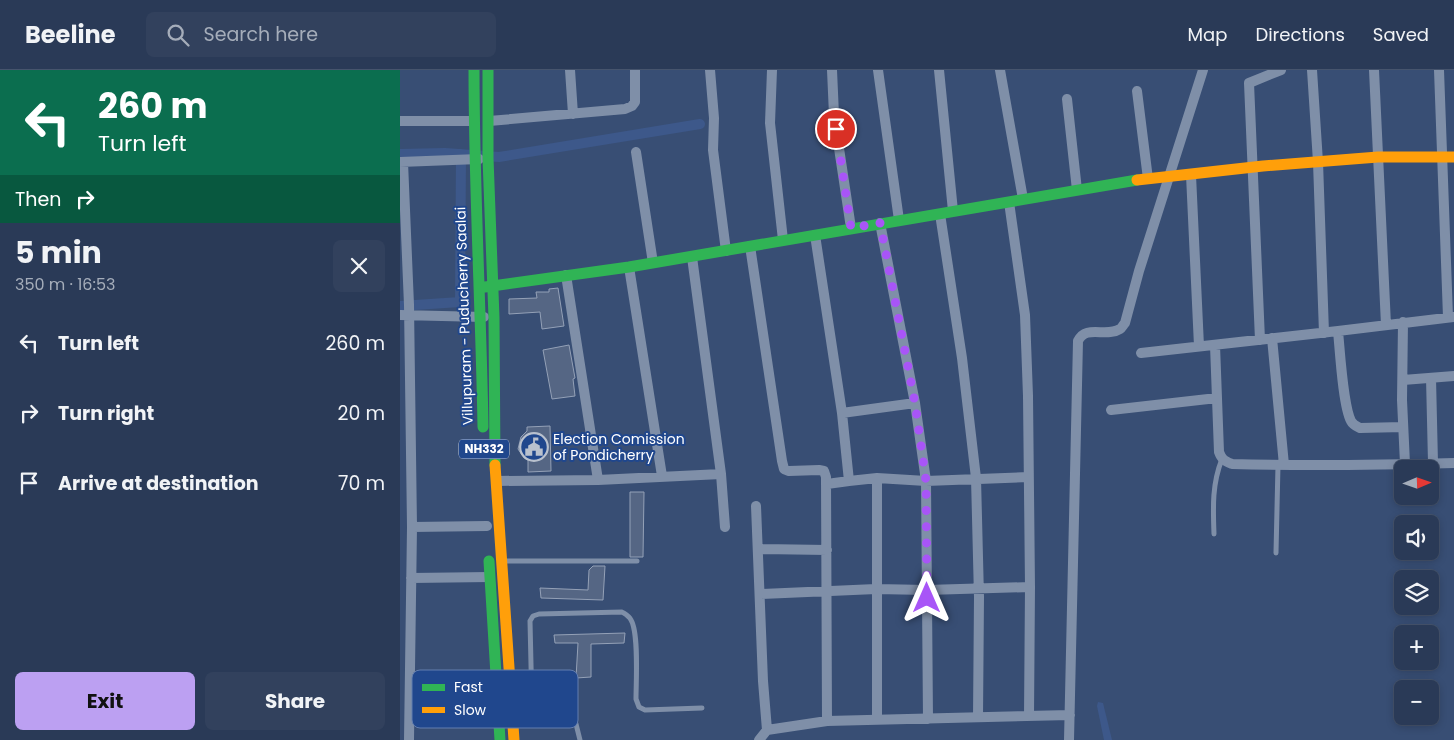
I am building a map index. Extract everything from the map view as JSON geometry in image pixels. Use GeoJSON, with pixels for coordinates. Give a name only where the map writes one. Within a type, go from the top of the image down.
{"type":"FeatureCollection","features":[{"type":"Feature","properties":{"kind":"main road","name":"Villupuram - Puducherry Saalai"},"geometry":{"type":"LineString","coordinates":[[474,70],[474,159],[489,449],[486,497]]}},
{"type":"Feature","properties":{"kind":"main road","name":"NH332"},"geometry":{"type":"LineString","coordinates":[[488,70],[490,134],[488,159],[494,318],[489,449],[496,481],[493,558],[490,578],[496,670]]}},
{"type":"Feature","properties":{"kind":"main road"},"geometry":{"type":"LineString","coordinates":[[480,288],[629,268],[880,223],[1077,190],[1169,177],[1252,167],[1318,162],[1378,158],[1449,157]]}},
{"type":"Feature","properties":{"kind":"main road","name":"NH332"},"geometry":{"type":"LineString","coordinates":[[493,558],[506,670]]}},
{"type":"Feature","properties":{"kind":"street"},"geometry":{"type":"LineString","coordinates":[[570,70],[573,114]]}},
{"type":"Feature","properties":{"kind":"street"},"geometry":{"type":"LineString","coordinates":[[489,121],[625,109],[632,106],[635,102],[635,70]]}},
{"type":"Feature","properties":{"kind":"street"},"geometry":{"type":"LineString","coordinates":[[710,70],[714,118],[713,150],[726,251]]}},
{"type":"Feature","properties":{"kind":"street"},"geometry":{"type":"LineString","coordinates":[[772,70],[770,123],[783,240]]}},
{"type":"Feature","properties":{"kind":"street"},"geometry":{"type":"LineString","coordinates":[[832,70],[832,101],[851,228]]}},
{"type":"Feature","properties":{"kind":"street"},"geometry":{"type":"LineString","coordinates":[[878,70],[899,220]]}},
{"type":"Feature","properties":{"kind":"street"},"geometry":{"type":"LineString","coordinates":[[939,70],[953,211]]}},
{"type":"Feature","properties":{"kind":"street"},"geometry":{"type":"LineString","coordinates":[[1000,70],[1023,199]]}},
{"type":"Feature","properties":{"kind":"street"},"geometry":{"type":"LineString","coordinates":[[1069,740],[1078,341],[1083,334],[1119,330],[1125,323],[1139,271],[1203,70]]}},
{"type":"Feature","properties":{"kind":"street"},"geometry":{"type":"LineString","coordinates":[[1260,340],[1248,83],[1281,70]]}},
{"type":"Feature","properties":{"kind":"street"},"geometry":{"type":"LineString","coordinates":[[1312,70],[1318,162],[1324,333]]}},
{"type":"Feature","properties":{"kind":"street"},"geometry":{"type":"LineString","coordinates":[[1374,70],[1386,325]]}},
{"type":"Feature","properties":{"kind":"street"},"geometry":{"type":"LineString","coordinates":[[1141,353],[1451,317],[1449,157],[1439,70]]}},
{"type":"Feature","properties":{"kind":"street"},"geometry":{"type":"LineString","coordinates":[[1137,91],[1148,180]]}},
{"type":"Feature","properties":{"kind":"street"},"geometry":{"type":"LineString","coordinates":[[1066,99],[1077,190]]}},
{"type":"Feature","properties":{"kind":"street"},"geometry":{"type":"LineString","coordinates":[[400,121],[474,121]]}},
{"type":"Feature","properties":{"kind":"street"},"geometry":{"type":"LineString","coordinates":[[636,152],[653,263]]}},
{"type":"Feature","properties":{"kind":"street"},"geometry":{"type":"LineString","coordinates":[[409,740],[412,527],[405,489],[402,162],[488,159]]}},
{"type":"Feature","properties":{"kind":"street"},"geometry":{"type":"LineString","coordinates":[[1191,175],[1199,346]]}},
{"type":"Feature","properties":{"kind":"street"},"geometry":{"type":"LineString","coordinates":[[1009,202],[1025,315],[1028,396],[1030,587],[1029,716]]}},
{"type":"Feature","properties":{"kind":"street"},"geometry":{"type":"LineString","coordinates":[[940,214],[962,358],[976,478],[979,589],[978,718]]}},
{"type":"Feature","properties":{"kind":"street"},"geometry":{"type":"LineString","coordinates":[[880,223],[915,403],[926,481],[928,719]]}},
{"type":"Feature","properties":{"kind":"street"},"geometry":{"type":"LineString","coordinates":[[815,235],[842,413],[849,481]]}},
{"type":"Feature","properties":{"kind":"street"},"geometry":{"type":"LineString","coordinates":[[750,246],[784,469],[789,471],[824,471],[827,484],[827,721]]}},
{"type":"Feature","properties":{"kind":"street"},"geometry":{"type":"LineString","coordinates":[[692,257],[721,474],[725,526]]}},
{"type":"Feature","properties":{"kind":"street"},"geometry":{"type":"LineString","coordinates":[[629,268],[662,476]]}},
{"type":"Feature","properties":{"kind":"street"},"geometry":{"type":"LineString","coordinates":[[566,276],[598,480]]}},
{"type":"Feature","properties":{"kind":"street"},"geometry":{"type":"LineString","coordinates":[[404,316],[481,316],[494,318]]}},
{"type":"Feature","properties":{"kind":"street"},"geometry":{"type":"LineString","coordinates":[[1403,322],[1405,460]]}},
{"type":"Feature","properties":{"kind":"street"},"geometry":{"type":"LineString","coordinates":[[1338,331],[1346,403],[1354,426],[1360,428],[1403,427]]}},
{"type":"Feature","properties":{"kind":"street"},"geometry":{"type":"LineString","coordinates":[[1272,338],[1281,465]]}},
{"type":"Feature","properties":{"kind":"street"},"geometry":{"type":"LineString","coordinates":[[1215,345],[1219,452],[1222,459],[1232,464],[1394,464]]}},
{"type":"Feature","properties":{"kind":"street"},"geometry":{"type":"LineString","coordinates":[[1403,380],[1454,376]]}},
{"type":"Feature","properties":{"kind":"street"},"geometry":{"type":"LineString","coordinates":[[1431,378],[1433,460]]}},
{"type":"Feature","properties":{"kind":"street"},"geometry":{"type":"LineString","coordinates":[[1111,410],[1217,398]]}},
{"type":"Feature","properties":{"kind":"street"},"geometry":{"type":"LineString","coordinates":[[842,413],[915,403]]}},
{"type":"Feature","properties":{"kind":"street"},"geometry":{"type":"LineString","coordinates":[[1439,463],[1454,463]]}},
{"type":"Feature","properties":{"kind":"street"},"geometry":{"type":"LineString","coordinates":[[496,481],[598,480],[721,474]]}},
{"type":"Feature","properties":{"kind":"street"},"geometry":{"type":"LineString","coordinates":[[827,484],[877,478],[926,481],[1028,477]]}},
{"type":"Feature","properties":{"kind":"street"},"geometry":{"type":"LineString","coordinates":[[877,478],[877,720]]}},
{"type":"Feature","properties":{"kind":"street"},"geometry":{"type":"LineString","coordinates":[[756,506],[763,681],[767,730]]}},
{"type":"Feature","properties":{"kind":"street"},"geometry":{"type":"LineString","coordinates":[[412,527],[487,526]]}},
{"type":"Feature","properties":{"kind":"street"},"geometry":{"type":"LineString","coordinates":[[759,549],[827,550]]}},
{"type":"Feature","properties":{"kind":"street"},"geometry":{"type":"LineString","coordinates":[[411,578],[490,578]]}},
{"type":"Feature","properties":{"kind":"street"},"geometry":{"type":"LineString","coordinates":[[761,594],[876,589],[927,590],[1030,587]]}},
{"type":"Feature","properties":{"kind":"street"},"geometry":{"type":"LineString","coordinates":[[759,740],[767,730],[827,721],[1070,715]]}},
{"type":"Feature","properties":{"kind":"lane"},"geometry":{"type":"LineString","coordinates":[[1214,534],[1214,485],[1216,473],[1222,459]]}},
{"type":"Feature","properties":{"kind":"lane"},"geometry":{"type":"LineString","coordinates":[[1276,553],[1281,465]]}},
{"type":"Feature","properties":{"kind":"lane"},"geometry":{"type":"LineString","coordinates":[[493,558],[637,561]]}},
{"type":"Feature","properties":{"kind":"lane"},"geometry":{"type":"LineString","coordinates":[[531,670],[530,621],[533,616],[539,614],[622,612],[628,615],[632,621],[635,638],[636,699],[639,707],[645,710],[702,708]]}},
{"type":"Feature","properties":{"kind":"water"},"geometry":{"type":"Polygon","coordinates":[[[1098,702],[1103,703],[1112,740],[1104,740],[1097,706],[1098,702]]]}},
{"type":"Feature","properties":{"kind":"building"},"geometry":{"type":"Polygon","coordinates":[[[558,288],[564,326],[542,329],[540,312],[509,314],[509,299],[537,298],[536,292],[549,292],[549,289],[558,288]]]}},
{"type":"Feature","properties":{"kind":"building"},"geometry":{"type":"Polygon","coordinates":[[[569,345],[575,378],[573,379],[575,396],[552,399],[543,350],[569,345]]]}},
{"type":"Feature","properties":{"kind":"building","name":"Election Comission of Pondicherry"},"geometry":{"type":"Polygon","coordinates":[[[550,426],[551,471],[528,472],[528,460],[524,458],[518,449],[521,437],[527,431],[527,427],[550,426]]]}},
{"type":"Feature","properties":{"kind":"building"},"geometry":{"type":"Polygon","coordinates":[[[630,492],[644,492],[643,557],[630,557],[630,492]]]}},
{"type":"Feature","properties":{"kind":"building"},"geometry":{"type":"Polygon","coordinates":[[[593,566],[605,566],[603,600],[541,598],[540,588],[588,590],[589,570],[593,566]]]}},
{"type":"Feature","properties":{"kind":"building"},"geometry":{"type":"Polygon","coordinates":[[[625,633],[624,643],[591,644],[591,677],[578,678],[578,670],[576,670],[578,643],[555,643],[554,635],[625,633]]]}},
{"type":"Feature","properties":{"kind":"waterway"},"geometry":{"type":"LineString","coordinates":[[400,154],[445,153],[499,157],[700,124]]}},
{"type":"Feature","properties":{"kind":"waterway"},"geometry":{"type":"LineString","coordinates":[[400,306],[460,302],[461,154]]}},
{"type":"Feature","properties":{"kind":"traffic: fast"},"geometry":{"type":"LineString","coordinates":[[474,70],[483,427]]}},
{"type":"Feature","properties":{"kind":"traffic: fast"},"geometry":{"type":"LineString","coordinates":[[488,70],[488,158],[494,318],[495,465]]}},
{"type":"Feature","properties":{"kind":"traffic: fast"},"geometry":{"type":"LineString","coordinates":[[485,287],[629,267],[1137,180]]}},
{"type":"Feature","properties":{"kind":"traffic: fast"},"geometry":{"type":"LineString","coordinates":[[489,561],[496,670]]}},
{"type":"Feature","properties":{"kind":"traffic: fast"},"geometry":{"type":"LineString","coordinates":[[499,728],[500,740]]}},
{"type":"Feature","properties":{"kind":"traffic: slow"},"geometry":{"type":"LineString","coordinates":[[1137,180],[1263,166],[1378,157],[1454,157]]}},
{"type":"Feature","properties":{"kind":"traffic: slow"},"geometry":{"type":"LineString","coordinates":[[495,465],[509,670]]}},
{"type":"Feature","properties":{"kind":"traffic: slow"},"geometry":{"type":"LineString","coordinates":[[513,728],[514,740]]}},
{"type":"Feature","properties":{"kind":"place","name":"Election Comission of Pondicherry"},"geometry":{"type":"Point","coordinates":[534,447]}},
{"type":"Feature","properties":{"kind":"route"},"geometry":{"type":"LineString","coordinates":[[836,129],[851,228],[880,223],[915,403],[926,481],[927,598]]}}]}
